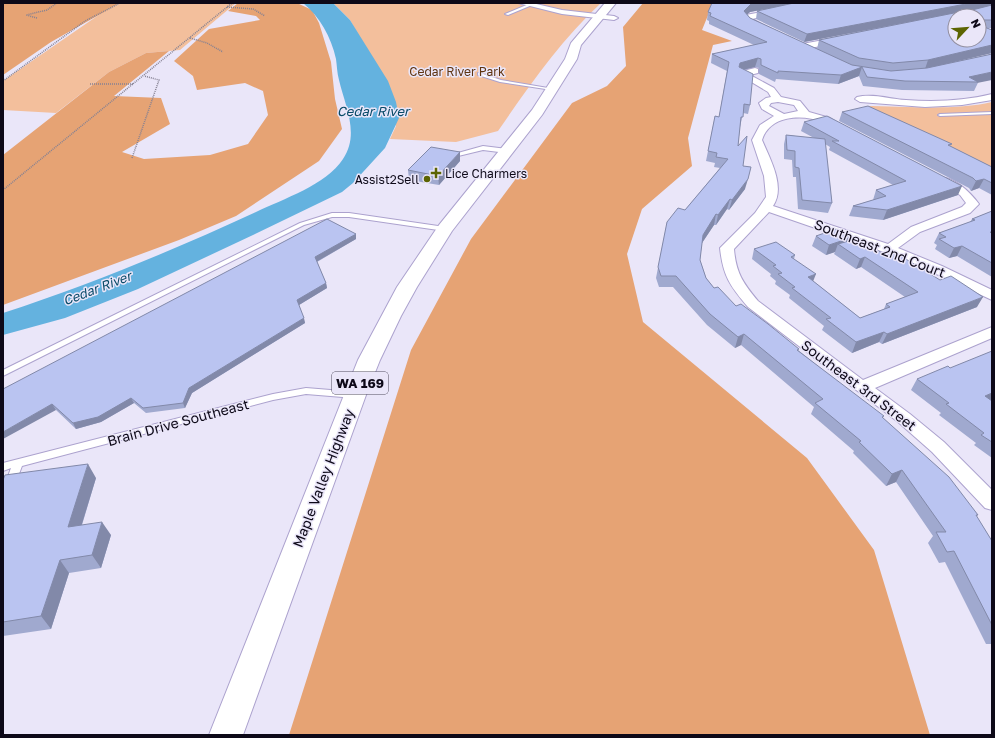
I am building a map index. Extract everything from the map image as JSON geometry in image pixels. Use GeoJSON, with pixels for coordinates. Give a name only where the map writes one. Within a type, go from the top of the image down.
{"type":"FeatureCollection","features":[{"type":"Feature","properties":{"kind":"main road","name":"Maple Valley Highway"},"geometry":{"type":"LineString","coordinates":[[226,735],[369,360],[407,287],[445,229],[507,151],[578,55],[575,45],[598,16],[611,3]]}},
{"type":"Feature","properties":{"kind":"main road"},"geometry":{"type":"LineString","coordinates":[[606,28],[617,14]]}},
{"type":"Feature","properties":{"kind":"street"},"geometry":{"type":"LineString","coordinates":[[773,33],[752,23],[748,19],[749,17],[817,3]]}},
{"type":"Feature","properties":{"kind":"street"},"geometry":{"type":"LineString","coordinates":[[526,4],[562,12],[598,16],[617,14]]}},
{"type":"Feature","properties":{"kind":"street"},"geometry":{"type":"LineString","coordinates":[[817,53],[798,45],[848,38]]}},
{"type":"Feature","properties":{"kind":"street"},"geometry":{"type":"LineString","coordinates":[[755,71],[742,74],[771,90],[778,99]]}},
{"type":"Feature","properties":{"kind":"street"},"geometry":{"type":"LineString","coordinates":[[860,99],[888,100],[912,104],[975,101],[992,98]]}},
{"type":"Feature","properties":{"kind":"street"},"geometry":{"type":"LineString","coordinates":[[781,116],[765,107],[764,103],[769,100],[778,99],[797,104],[805,114]]}},
{"type":"Feature","properties":{"kind":"street"},"geometry":{"type":"LineString","coordinates":[[766,207],[772,198],[772,189],[757,140],[758,133],[781,116],[793,114],[805,114],[826,120],[846,131]]}},
{"type":"Feature","properties":{"kind":"street"},"geometry":{"type":"LineString","coordinates":[[890,249],[899,239],[911,230],[966,210],[973,204],[964,192],[929,174]]}},
{"type":"Feature","properties":{"kind":"street","name":"Southeast 2nd Court"},"geometry":{"type":"LineString","coordinates":[[766,207],[833,228],[890,249],[955,276],[992,296]]}},
{"type":"Feature","properties":{"kind":"street","name":"Southeast 3rd Street"},"geometry":{"type":"LineString","coordinates":[[766,207],[727,248],[729,267],[738,286],[754,304],[862,388],[904,418],[938,447],[992,502]]}},
{"type":"Feature","properties":{"kind":"street"},"geometry":{"type":"LineString","coordinates":[[862,388],[992,332]]}},
{"type":"Feature","properties":{"kind":"lane"},"geometry":{"type":"LineString","coordinates":[[507,14],[526,4]]}},
{"type":"Feature","properties":{"kind":"lane"},"geometry":{"type":"LineString","coordinates":[[480,74],[500,81],[552,89]]}},
{"type":"Feature","properties":{"kind":"lane"},"geometry":{"type":"LineString","coordinates":[[940,115],[992,113]]}},
{"type":"Feature","properties":{"kind":"lane"},"geometry":{"type":"LineString","coordinates":[[450,156],[483,148],[507,151]]}},
{"type":"Feature","properties":{"kind":"lane"},"geometry":{"type":"LineString","coordinates":[[3,373],[318,218],[332,215],[349,215],[445,229]]}},
{"type":"Feature","properties":{"kind":"lane","name":"Brain Drive Southeast"},"geometry":{"type":"LineString","coordinates":[[3,467],[273,397],[306,391],[355,395]]}},
{"type":"Feature","properties":{"kind":"lane"},"geometry":{"type":"LineString","coordinates":[[3,503],[18,463]]}},
{"type":"Feature","properties":{"kind":"path"},"geometry":{"type":"LineString","coordinates":[[37,18],[26,15],[47,10],[57,3],[54,3]]}},
{"type":"Feature","properties":{"kind":"path"},"geometry":{"type":"LineString","coordinates":[[3,81],[85,22],[120,3]]}},
{"type":"Feature","properties":{"kind":"path"},"geometry":{"type":"LineString","coordinates":[[3,190],[232,3]]}},
{"type":"Feature","properties":{"kind":"path"},"geometry":{"type":"LineString","coordinates":[[226,8],[253,8],[265,16]]}},
{"type":"Feature","properties":{"kind":"path"},"geometry":{"type":"LineString","coordinates":[[189,38],[207,43],[223,52]]}},
{"type":"Feature","properties":{"kind":"path"},"geometry":{"type":"LineString","coordinates":[[132,158],[159,80],[144,76]]}},
{"type":"Feature","properties":{"kind":"path"},"geometry":{"type":"LineString","coordinates":[[90,84],[134,84]]}},
{"type":"Feature","properties":{"kind":"green space"},"geometry":{"type":"Polygon","coordinates":[[[121,3],[236,3],[180,50],[146,53],[109,72],[56,113],[3,110],[3,81],[103,12],[121,3]]]}},
{"type":"Feature","properties":{"kind":"green space","name":"Cedar River Park"},"geometry":{"type":"Polygon","coordinates":[[[333,3],[601,3],[559,48],[533,81],[498,131],[456,142],[390,139],[396,126],[360,38],[350,20],[333,3]]]}},
{"type":"Feature","properties":{"kind":"green space"},"geometry":{"type":"Polygon","coordinates":[[[992,102],[992,168],[865,106],[945,107],[977,105],[992,102]]]}},
{"type":"Feature","properties":{"kind":"shaded area"},"geometry":{"type":"Polygon","coordinates":[[[3,3],[120,3],[51,42],[3,75],[3,3]]]}},
{"type":"Feature","properties":{"kind":"shaded area"},"geometry":{"type":"Polygon","coordinates":[[[238,3],[297,3],[312,10],[319,23],[331,62],[335,99],[342,129],[319,161],[236,216],[179,240],[3,305],[3,155],[109,72],[146,53],[169,51],[114,96],[161,98],[170,124],[122,152],[144,159],[210,155],[248,144],[268,115],[263,91],[245,83],[197,90],[193,76],[174,61],[209,29],[260,20],[256,16],[228,11],[238,3]]]}},
{"type":"Feature","properties":{"kind":"shaded area"},"geometry":{"type":"Polygon","coordinates":[[[643,3],[721,3],[711,8],[702,30],[732,41],[713,45],[688,138],[692,166],[642,209],[627,254],[643,322],[807,458],[874,550],[930,735],[289,735],[411,350],[471,239],[572,103],[607,86],[626,66],[623,27],[643,3]]]}},
{"type":"Feature","properties":{"kind":"water","name":"Cedar River"},"geometry":{"type":"Polygon","coordinates":[[[303,3],[333,3],[350,20],[388,81],[396,102],[399,118],[385,148],[353,183],[342,192],[138,289],[65,318],[3,335],[3,313],[99,279],[194,240],[315,184],[335,168],[343,159],[348,149],[351,130],[350,120],[338,77],[334,51],[328,35],[320,21],[303,3]]]}},
{"type":"Feature","properties":{"kind":"building"},"geometry":{"type":"Polygon","coordinates":[[[712,3],[756,3],[751,4],[744,11],[750,18],[852,65],[891,71],[927,68],[992,54],[992,72],[969,77],[978,82],[905,81],[867,77],[862,67],[841,75],[778,71],[778,73],[761,65],[761,59],[758,58],[740,63],[739,67],[753,74],[750,105],[744,104],[738,146],[747,136],[743,166],[751,167],[748,179],[732,200],[730,199],[718,215],[716,214],[703,235],[700,260],[706,278],[714,288],[718,287],[736,306],[741,304],[768,324],[799,349],[797,350],[884,416],[882,417],[949,477],[978,515],[976,515],[992,541],[992,625],[954,551],[947,552],[936,532],[946,532],[902,470],[892,474],[859,442],[861,441],[815,403],[823,399],[744,334],[738,337],[710,314],[676,276],[661,276],[658,267],[667,222],[678,208],[685,210],[728,159],[716,157],[717,153],[708,151],[715,116],[719,117],[729,62],[712,54],[767,42],[710,16],[711,13],[708,12],[712,3]]]}},
{"type":"Feature","properties":{"kind":"building"},"geometry":{"type":"Polygon","coordinates":[[[794,3],[971,3],[807,34],[757,11],[794,3]]]}},
{"type":"Feature","properties":{"kind":"building"},"geometry":{"type":"Polygon","coordinates":[[[992,5],[992,20],[987,20],[987,8],[980,8],[992,5]]]}},
{"type":"Feature","properties":{"kind":"building"},"geometry":{"type":"Polygon","coordinates":[[[947,14],[947,48],[979,48],[928,60],[893,63],[859,58],[819,40],[947,14]]]}},
{"type":"Feature","properties":{"kind":"building"},"geometry":{"type":"Polygon","coordinates":[[[987,28],[992,30],[992,45],[987,46],[987,28]]]}},
{"type":"Feature","properties":{"kind":"building"},"geometry":{"type":"Polygon","coordinates":[[[868,106],[952,144],[948,145],[992,167],[992,183],[984,179],[976,181],[973,178],[842,112],[868,106]]]}},
{"type":"Feature","properties":{"kind":"building"},"geometry":{"type":"Polygon","coordinates":[[[827,116],[962,186],[887,210],[853,206],[886,196],[876,190],[906,181],[832,141],[839,141],[804,122],[827,116]]]}},
{"type":"Feature","properties":{"kind":"building"},"geometry":{"type":"Polygon","coordinates":[[[786,135],[825,139],[832,203],[802,200],[799,168],[795,167],[795,151],[787,150],[786,135]]]}},
{"type":"Feature","properties":{"kind":"building"},"geometry":{"type":"Polygon","coordinates":[[[431,147],[460,152],[438,176],[408,170],[431,147]]]}},
{"type":"Feature","properties":{"kind":"building"},"geometry":{"type":"Polygon","coordinates":[[[992,211],[992,232],[990,232],[992,234],[992,263],[962,246],[954,248],[939,239],[946,237],[939,233],[975,220],[972,219],[992,211]]]}},
{"type":"Feature","properties":{"kind":"building"},"geometry":{"type":"Polygon","coordinates":[[[327,219],[356,234],[315,257],[326,283],[297,300],[304,318],[189,388],[183,403],[143,408],[131,398],[98,417],[73,423],[52,404],[3,432],[3,389],[327,219]]]}},
{"type":"Feature","properties":{"kind":"building"},"geometry":{"type":"Polygon","coordinates":[[[836,229],[850,238],[829,245],[816,236],[836,229]]]}},
{"type":"Feature","properties":{"kind":"building"},"geometry":{"type":"Polygon","coordinates":[[[859,238],[886,256],[896,253],[940,280],[951,276],[983,297],[887,334],[884,332],[856,342],[826,319],[831,318],[792,288],[795,287],[778,274],[782,273],[773,266],[776,265],[754,249],[776,242],[795,255],[791,257],[816,274],[808,277],[860,318],[890,307],[886,304],[918,292],[865,257],[860,259],[838,244],[859,238]]]}},
{"type":"Feature","properties":{"kind":"building"},"geometry":{"type":"Polygon","coordinates":[[[992,351],[992,393],[985,396],[992,401],[992,442],[981,435],[984,433],[946,404],[949,403],[917,379],[948,366],[950,368],[992,351]]]}},
{"type":"Feature","properties":{"kind":"building"},"geometry":{"type":"Polygon","coordinates":[[[88,464],[68,527],[102,522],[92,555],[60,560],[41,616],[3,622],[3,480],[5,475],[88,464]]]}},
{"type":"Feature","properties":{"kind":"place","name":"Lice Charmers"},"geometry":{"type":"Point","coordinates":[436,173]}},
{"type":"Feature","properties":{"kind":"place","name":"Assist2Sell"},"geometry":{"type":"Point","coordinates":[427,179]}}]}
